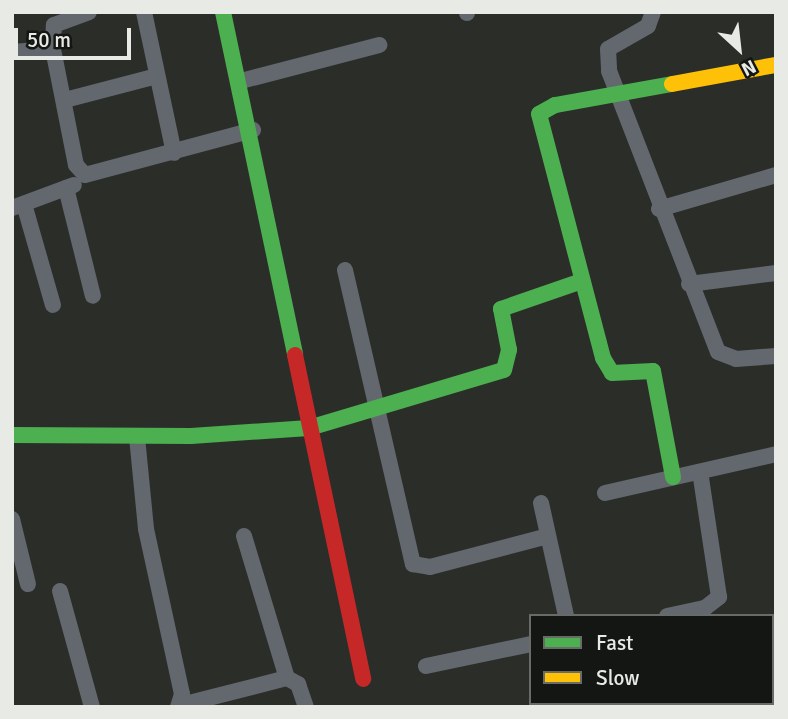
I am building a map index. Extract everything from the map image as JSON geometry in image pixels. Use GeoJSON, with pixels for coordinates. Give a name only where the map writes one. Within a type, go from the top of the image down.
{"type":"FeatureCollection","features":[{"type":"Feature","properties":{"kind":"street"},"geometry":{"type":"LineString","coordinates":[[89,12],[54,25],[53,49],[76,165],[96,176]]}},
{"type":"Feature","properties":{"kind":"street"},"geometry":{"type":"LineString","coordinates":[[144,12],[174,153]]}},
{"type":"Feature","properties":{"kind":"street"},"geometry":{"type":"LineString","coordinates":[[223,12],[253,130],[309,428],[363,679]]}},
{"type":"Feature","properties":{"kind":"street"},"geometry":{"type":"LineString","coordinates":[[653,12],[648,26],[608,49],[618,95],[659,209],[718,352],[736,359],[776,356]]}},
{"type":"Feature","properties":{"kind":"street"},"geometry":{"type":"LineString","coordinates":[[241,81],[379,45]]}},
{"type":"Feature","properties":{"kind":"street"},"geometry":{"type":"LineString","coordinates":[[12,52],[53,49]]}},
{"type":"Feature","properties":{"kind":"street"},"geometry":{"type":"LineString","coordinates":[[673,477],[653,370],[620,374],[607,368],[539,114],[555,105],[776,65]]}},
{"type":"Feature","properties":{"kind":"street"},"geometry":{"type":"LineString","coordinates":[[65,100],[157,76]]}},
{"type":"Feature","properties":{"kind":"street"},"geometry":{"type":"LineString","coordinates":[[53,305],[18,206],[96,176],[253,130]]}},
{"type":"Feature","properties":{"kind":"street"},"geometry":{"type":"LineString","coordinates":[[659,209],[776,175]]}},
{"type":"Feature","properties":{"kind":"street"},"geometry":{"type":"LineString","coordinates":[[66,188],[93,296]]}},
{"type":"Feature","properties":{"kind":"street"},"geometry":{"type":"LineString","coordinates":[[345,270],[413,564],[430,567],[548,537]]}},
{"type":"Feature","properties":{"kind":"street"},"geometry":{"type":"LineString","coordinates":[[689,284],[776,273]]}},
{"type":"Feature","properties":{"kind":"street"},"geometry":{"type":"LineString","coordinates":[[12,435],[136,437],[309,428],[504,370],[509,350],[501,309],[582,281]]}},
{"type":"Feature","properties":{"kind":"street"},"geometry":{"type":"LineString","coordinates":[[136,437],[146,529],[179,706],[288,678]]}},
{"type":"Feature","properties":{"kind":"street"},"geometry":{"type":"LineString","coordinates":[[605,493],[776,454]]}},
{"type":"Feature","properties":{"kind":"street"},"geometry":{"type":"LineString","coordinates":[[676,614],[705,608],[719,597],[700,472]]}},
{"type":"Feature","properties":{"kind":"street"},"geometry":{"type":"LineString","coordinates":[[541,503],[566,614]]}},
{"type":"Feature","properties":{"kind":"street"},"geometry":{"type":"LineString","coordinates":[[12,519],[28,584]]}},
{"type":"Feature","properties":{"kind":"street"},"geometry":{"type":"LineString","coordinates":[[244,536],[288,678],[298,684],[306,707]]}},
{"type":"Feature","properties":{"kind":"street"},"geometry":{"type":"LineString","coordinates":[[60,591],[92,707]]}},
{"type":"Feature","properties":{"kind":"street"},"geometry":{"type":"LineString","coordinates":[[426,666],[529,644]]}},
{"type":"Feature","properties":{"kind":"traffic: fast"},"geometry":{"type":"LineString","coordinates":[[223,12],[295,355]]}},
{"type":"Feature","properties":{"kind":"traffic: fast"},"geometry":{"type":"LineString","coordinates":[[672,84],[555,105],[539,114],[603,358],[612,373],[653,371],[673,477]]}},
{"type":"Feature","properties":{"kind":"traffic: fast"},"geometry":{"type":"LineString","coordinates":[[12,435],[191,436],[309,428],[504,370],[509,350],[501,309],[582,281]]}},
{"type":"Feature","properties":{"kind":"traffic: slow"},"geometry":{"type":"LineString","coordinates":[[672,84],[776,65]]}},
{"type":"Feature","properties":{"kind":"traffic: jam"},"geometry":{"type":"LineString","coordinates":[[295,355],[363,679]]}}]}
